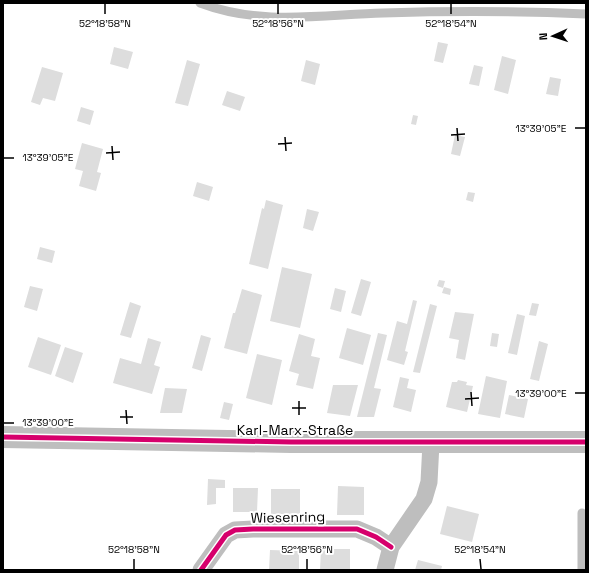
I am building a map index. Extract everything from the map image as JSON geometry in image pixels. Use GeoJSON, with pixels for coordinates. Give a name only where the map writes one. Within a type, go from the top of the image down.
{"type":"FeatureCollection","features":[{"type":"Feature","properties":{"kind":"street","name":"Karl-Marx-Straße"},"geometry":{"type":"LineString","coordinates":[[3,437],[291,442],[586,442]]}},
{"type":"Feature","properties":{"kind":"street"},"geometry":{"type":"LineString","coordinates":[[385,570],[391,547],[424,499],[429,482],[431,443]]}},
{"type":"Feature","properties":{"kind":"street","name":"Wiesenring"},"geometry":{"type":"LineString","coordinates":[[201,570],[226,535],[235,530],[357,528],[376,537],[391,547]]}},
{"type":"Feature","properties":{"kind":"lane"},"geometry":{"type":"LineString","coordinates":[[200,3],[224,12],[249,16],[282,18],[446,12],[543,12],[586,14]]}},
{"type":"Feature","properties":{"kind":"lane"},"geometry":{"type":"LineString","coordinates":[[582,513],[582,570]]}},
{"type":"Feature","properties":{"kind":"building"},"geometry":{"type":"Polygon","coordinates":[[[438,42],[448,44],[443,63],[434,61],[438,42]]]}},
{"type":"Feature","properties":{"kind":"building"},"geometry":{"type":"Polygon","coordinates":[[[114,47],[133,52],[128,69],[110,64],[114,47]]]}},
{"type":"Feature","properties":{"kind":"building"},"geometry":{"type":"Polygon","coordinates":[[[502,56],[516,60],[508,94],[494,90],[502,56]]]}},
{"type":"Feature","properties":{"kind":"building"},"geometry":{"type":"Polygon","coordinates":[[[187,60],[200,64],[188,106],[175,103],[187,60]]]}},
{"type":"Feature","properties":{"kind":"building"},"geometry":{"type":"Polygon","coordinates":[[[306,60],[320,64],[315,85],[301,81],[306,60]]]}},
{"type":"Feature","properties":{"kind":"building"},"geometry":{"type":"Polygon","coordinates":[[[474,65],[483,67],[479,86],[469,84],[474,65]]]}},
{"type":"Feature","properties":{"kind":"building"},"geometry":{"type":"Polygon","coordinates":[[[42,67],[63,73],[55,101],[43,98],[40,105],[31,102],[42,67]]]}},
{"type":"Feature","properties":{"kind":"building"},"geometry":{"type":"Polygon","coordinates":[[[550,77],[561,79],[558,96],[546,94],[550,77]]]}},
{"type":"Feature","properties":{"kind":"building"},"geometry":{"type":"Polygon","coordinates":[[[227,91],[245,97],[240,111],[222,105],[227,91]]]}},
{"type":"Feature","properties":{"kind":"building"},"geometry":{"type":"Polygon","coordinates":[[[81,107],[94,111],[90,125],[77,121],[81,107]]]}},
{"type":"Feature","properties":{"kind":"building"},"geometry":{"type":"Polygon","coordinates":[[[413,115],[418,116],[416,125],[411,124],[413,115]]]}},
{"type":"Feature","properties":{"kind":"building"},"geometry":{"type":"Polygon","coordinates":[[[455,135],[465,137],[460,156],[451,154],[455,135]]]}},
{"type":"Feature","properties":{"kind":"building"},"geometry":{"type":"Polygon","coordinates":[[[82,143],[103,149],[97,172],[101,173],[96,191],[79,186],[83,171],[75,169],[82,143]]]}},
{"type":"Feature","properties":{"kind":"building"},"geometry":{"type":"Polygon","coordinates":[[[197,182],[213,187],[209,201],[193,196],[197,182]]]}},
{"type":"Feature","properties":{"kind":"building"},"geometry":{"type":"Polygon","coordinates":[[[468,192],[475,193],[473,202],[466,200],[468,192]]]}},
{"type":"Feature","properties":{"kind":"building"},"geometry":{"type":"Polygon","coordinates":[[[266,200],[283,205],[268,269],[249,264],[262,208],[264,209],[266,200]]]}},
{"type":"Feature","properties":{"kind":"building"},"geometry":{"type":"Polygon","coordinates":[[[307,209],[319,212],[313,231],[303,228],[307,209]]]}},
{"type":"Feature","properties":{"kind":"building"},"geometry":{"type":"Polygon","coordinates":[[[40,247],[55,251],[52,263],[37,259],[40,247]]]}},
{"type":"Feature","properties":{"kind":"building"},"geometry":{"type":"Polygon","coordinates":[[[282,267],[312,274],[300,328],[270,321],[282,267]]]}},
{"type":"Feature","properties":{"kind":"building"},"geometry":{"type":"Polygon","coordinates":[[[361,279],[371,282],[361,316],[351,313],[361,279]]]}},
{"type":"Feature","properties":{"kind":"building"},"geometry":{"type":"Polygon","coordinates":[[[439,280],[445,281],[443,288],[437,286],[439,280]]]}},
{"type":"Feature","properties":{"kind":"building"},"geometry":{"type":"Polygon","coordinates":[[[30,286],[43,289],[37,311],[24,307],[30,286]]]}},
{"type":"Feature","properties":{"kind":"building"},"geometry":{"type":"Polygon","coordinates":[[[444,287],[451,289],[450,295],[442,293],[444,287]]]}},
{"type":"Feature","properties":{"kind":"building"},"geometry":{"type":"Polygon","coordinates":[[[335,288],[346,291],[341,312],[330,309],[335,288]]]}},
{"type":"Feature","properties":{"kind":"building"},"geometry":{"type":"Polygon","coordinates":[[[242,289],[262,295],[247,354],[224,348],[233,313],[235,313],[242,289]]]}},
{"type":"Feature","properties":{"kind":"building"},"geometry":{"type":"Polygon","coordinates":[[[413,300],[417,301],[405,351],[408,352],[404,365],[387,360],[397,321],[407,324],[413,300]]]}},
{"type":"Feature","properties":{"kind":"building"},"geometry":{"type":"Polygon","coordinates":[[[130,302],[141,306],[131,338],[120,335],[130,302]]]}},
{"type":"Feature","properties":{"kind":"building"},"geometry":{"type":"Polygon","coordinates":[[[532,303],[539,304],[536,316],[529,315],[532,303]]]}},
{"type":"Feature","properties":{"kind":"building"},"geometry":{"type":"Polygon","coordinates":[[[430,304],[437,306],[420,373],[413,372],[430,304]]]}},
{"type":"Feature","properties":{"kind":"building"},"geometry":{"type":"Polygon","coordinates":[[[455,312],[474,314],[465,360],[456,358],[459,340],[449,338],[455,312]]]}},
{"type":"Feature","properties":{"kind":"building"},"geometry":{"type":"Polygon","coordinates":[[[517,314],[525,316],[517,355],[508,353],[517,314]]]}},
{"type":"Feature","properties":{"kind":"building"},"geometry":{"type":"Polygon","coordinates":[[[347,328],[371,335],[363,365],[339,358],[347,328]]]}},
{"type":"Feature","properties":{"kind":"building"},"geometry":{"type":"Polygon","coordinates":[[[378,333],[387,335],[374,388],[381,389],[374,417],[357,417],[378,333]]]}},
{"type":"Feature","properties":{"kind":"building"},"geometry":{"type":"Polygon","coordinates":[[[492,333],[499,334],[497,347],[490,346],[492,333]]]}},
{"type":"Feature","properties":{"kind":"building"},"geometry":{"type":"Polygon","coordinates":[[[299,334],[315,339],[311,356],[320,358],[313,389],[296,385],[299,374],[289,371],[299,334]]]}},
{"type":"Feature","properties":{"kind":"building"},"geometry":{"type":"Polygon","coordinates":[[[201,335],[211,338],[202,371],[192,368],[201,335]]]}},
{"type":"Feature","properties":{"kind":"building"},"geometry":{"type":"Polygon","coordinates":[[[38,337],[61,345],[51,375],[28,367],[38,337]]]}},
{"type":"Feature","properties":{"kind":"building"},"geometry":{"type":"Polygon","coordinates":[[[148,338],[161,342],[154,365],[160,367],[152,394],[113,383],[120,358],[141,364],[148,338]]]}},
{"type":"Feature","properties":{"kind":"building"},"geometry":{"type":"Polygon","coordinates":[[[539,341],[548,344],[539,381],[530,379],[539,341]]]}},
{"type":"Feature","properties":{"kind":"building"},"geometry":{"type":"Polygon","coordinates":[[[65,347],[83,353],[73,383],[55,376],[65,347]]]}},
{"type":"Feature","properties":{"kind":"building"},"geometry":{"type":"Polygon","coordinates":[[[257,354],[282,360],[272,405],[246,398],[257,354]]]}},
{"type":"Feature","properties":{"kind":"building"},"geometry":{"type":"Polygon","coordinates":[[[486,376],[507,381],[500,418],[478,414],[486,376]]]}},
{"type":"Feature","properties":{"kind":"building"},"geometry":{"type":"Polygon","coordinates":[[[400,377],[409,379],[407,388],[416,390],[411,412],[393,407],[400,377]]]}},
{"type":"Feature","properties":{"kind":"building"},"geometry":{"type":"Polygon","coordinates":[[[458,380],[467,382],[466,385],[473,386],[467,412],[446,407],[452,382],[457,382],[458,380]]]}},
{"type":"Feature","properties":{"kind":"building"},"geometry":{"type":"Polygon","coordinates":[[[333,385],[358,385],[350,416],[327,413],[333,385]]]}},
{"type":"Feature","properties":{"kind":"building"},"geometry":{"type":"Polygon","coordinates":[[[165,388],[187,389],[182,413],[160,413],[165,388]]]}},
{"type":"Feature","properties":{"kind":"building"},"geometry":{"type":"Polygon","coordinates":[[[509,395],[528,399],[524,418],[505,414],[509,395]]]}},
{"type":"Feature","properties":{"kind":"building"},"geometry":{"type":"Polygon","coordinates":[[[224,402],[233,404],[229,420],[220,418],[224,402]]]}},
{"type":"Feature","properties":{"kind":"building"},"geometry":{"type":"Polygon","coordinates":[[[208,479],[225,480],[225,488],[216,488],[216,504],[207,505],[208,479]]]}},
{"type":"Feature","properties":{"kind":"building"},"geometry":{"type":"Polygon","coordinates":[[[338,486],[364,487],[364,515],[337,515],[338,486]]]}},
{"type":"Feature","properties":{"kind":"building"},"geometry":{"type":"Polygon","coordinates":[[[233,488],[258,488],[257,512],[233,512],[233,488]]]}},
{"type":"Feature","properties":{"kind":"building"},"geometry":{"type":"Polygon","coordinates":[[[271,489],[300,489],[300,514],[271,514],[271,489]]]}},
{"type":"Feature","properties":{"kind":"building"},"geometry":{"type":"Polygon","coordinates":[[[447,506],[479,514],[472,542],[440,534],[447,506]]]}},
{"type":"Feature","properties":{"kind":"building"},"geometry":{"type":"Polygon","coordinates":[[[321,549],[350,549],[350,570],[320,570],[321,549]]]}},
{"type":"Feature","properties":{"kind":"building"},"geometry":{"type":"Polygon","coordinates":[[[270,550],[299,551],[299,570],[269,570],[270,550]]]}},
{"type":"Feature","properties":{"kind":"building"},"geometry":{"type":"Polygon","coordinates":[[[418,560],[442,566],[441,570],[415,570],[418,560]]]}},
{"type":"Feature","properties":{"kind":"cycle path"},"geometry":{"type":"LineString","coordinates":[[3,437],[291,442],[586,442]]}},
{"type":"Feature","properties":{"kind":"cycle path"},"geometry":{"type":"LineString","coordinates":[[201,570],[226,535],[235,530],[357,529],[376,537],[391,547]]}}]}
